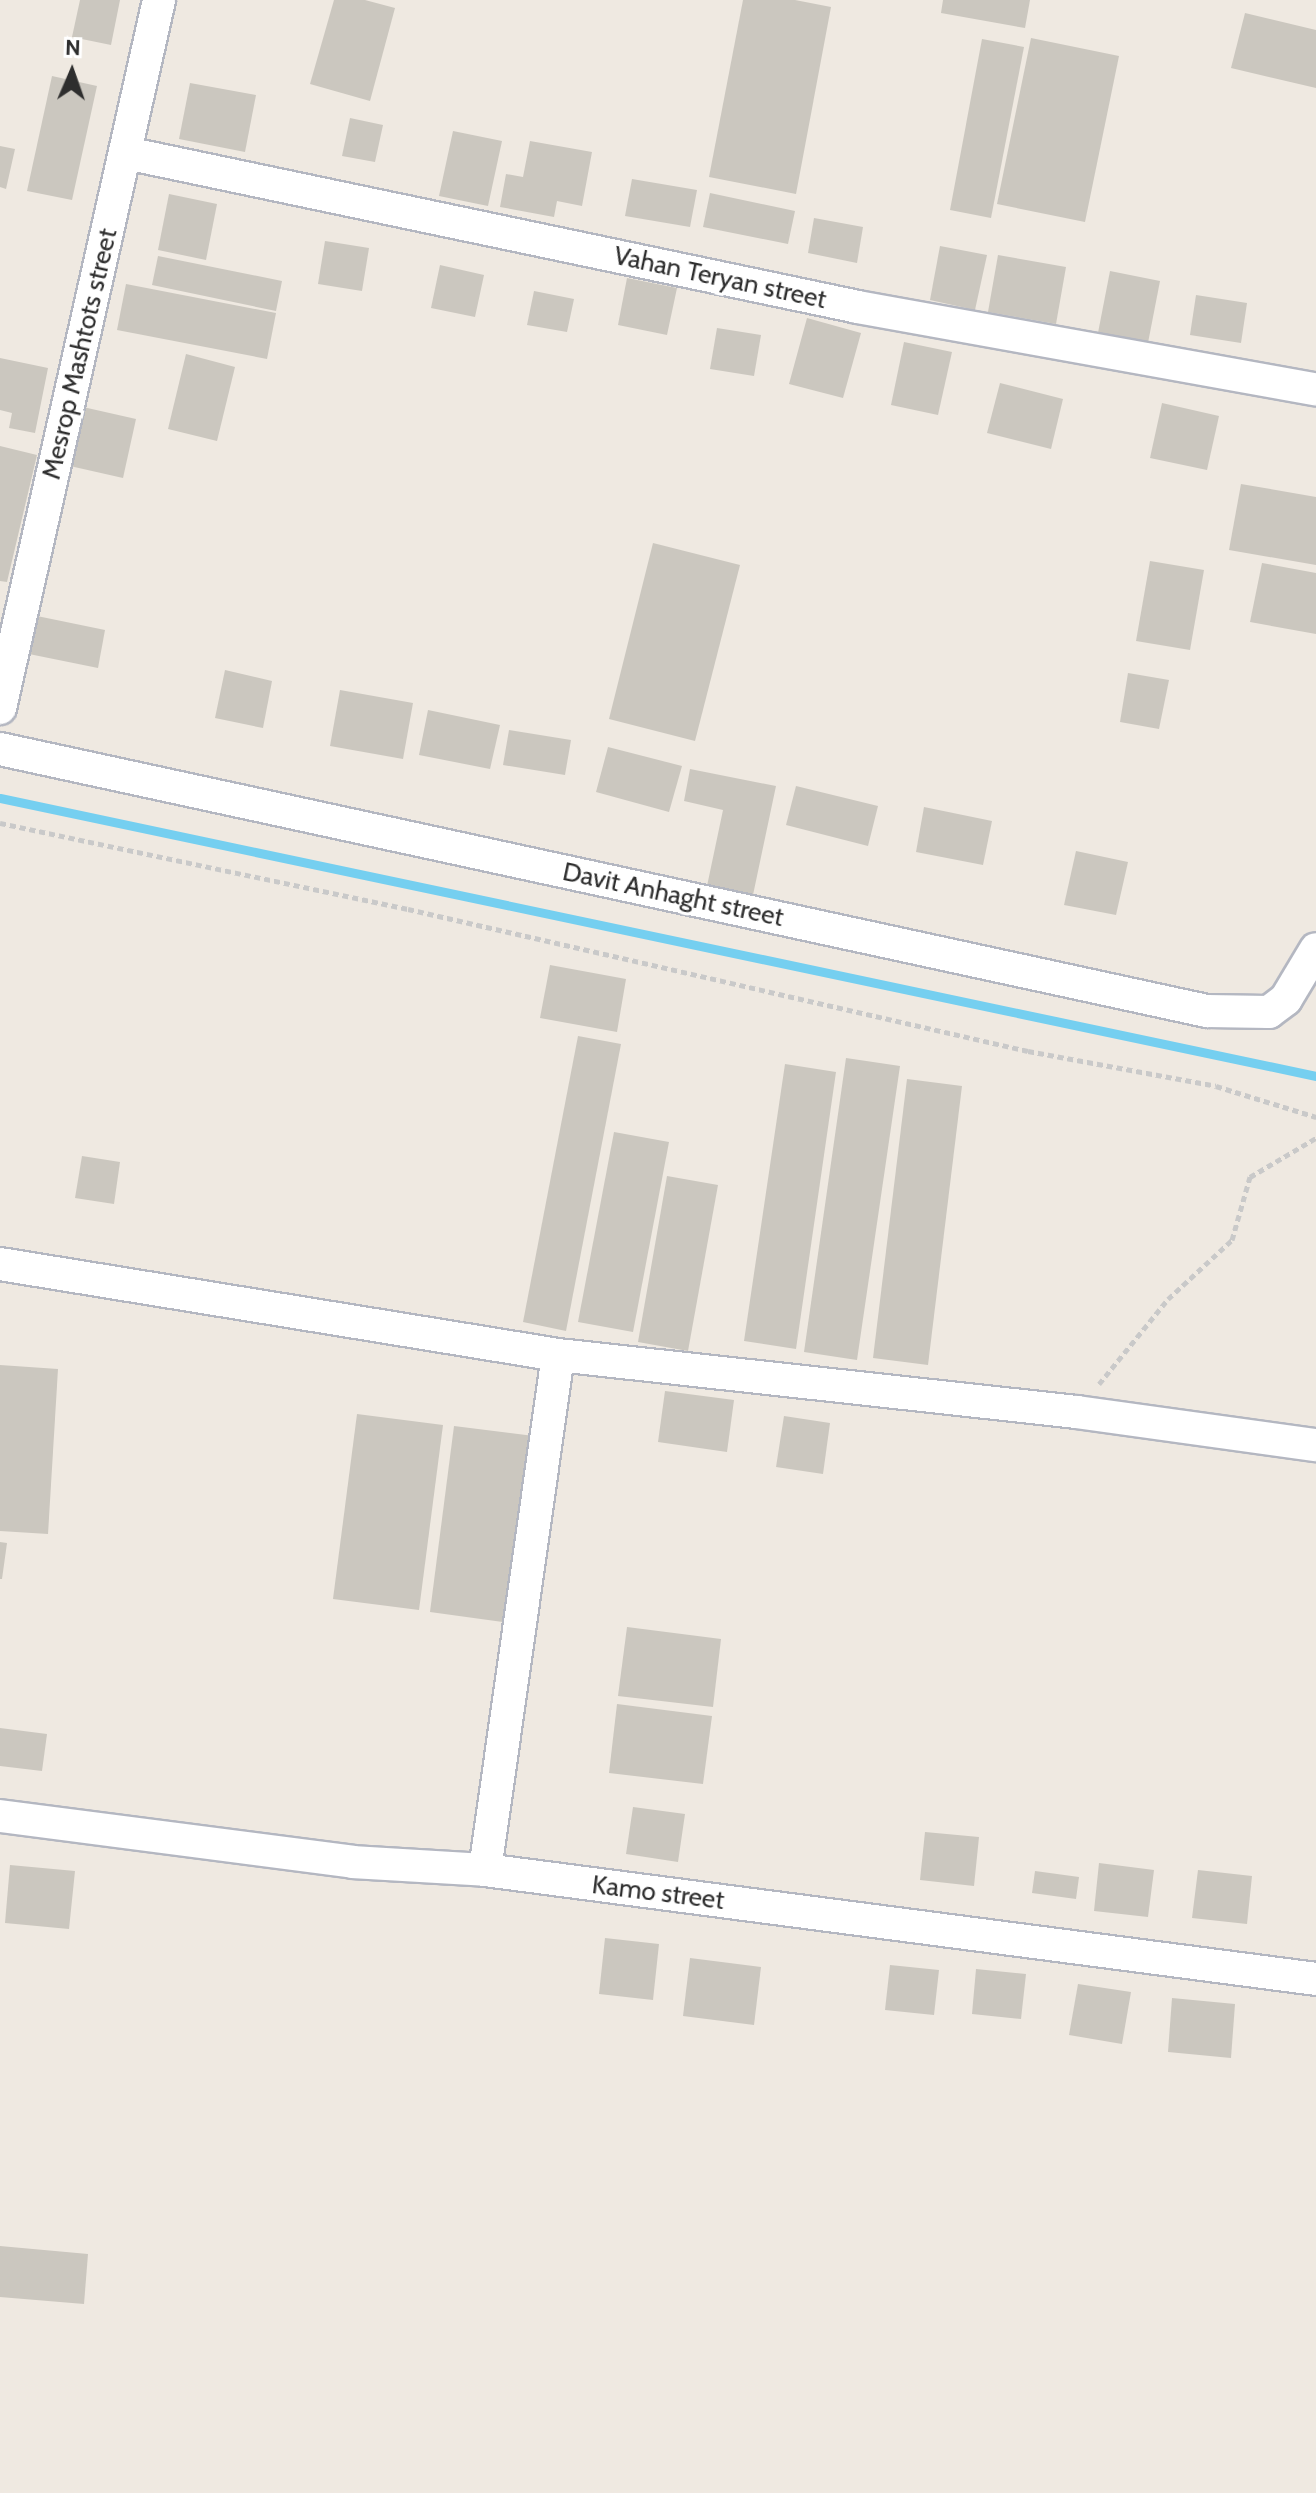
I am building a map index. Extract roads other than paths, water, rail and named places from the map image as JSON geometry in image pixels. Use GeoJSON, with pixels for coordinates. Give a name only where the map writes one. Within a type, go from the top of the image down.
{"type":"FeatureCollection","features":[{"type":"Feature","properties":{"kind":"street","name":"Mesrop Mashtots street"},"geometry":{"type":"LineString","coordinates":[[0,708],[159,0]]}},
{"type":"Feature","properties":{"kind":"street","name":"Vahan Teryan street"},"geometry":{"type":"LineString","coordinates":[[126,153],[858,307],[1316,389]]}},
{"type":"Feature","properties":{"kind":"street","name":"Davit Anhaght street"},"geometry":{"type":"LineString","coordinates":[[0,749],[1207,1011],[1269,1012],[1286,999],[1316,949]]}},
{"type":"Feature","properties":{"kind":"street"},"geometry":{"type":"LineString","coordinates":[[0,1264],[558,1355],[1077,1412],[1316,1445]]}},
{"type":"Feature","properties":{"kind":"street"},"geometry":{"type":"LineString","coordinates":[[485,1870],[558,1355]]}},
{"type":"Feature","properties":{"kind":"street","name":"Kamo street"},"geometry":{"type":"LineString","coordinates":[[0,1816],[352,1862],[485,1870],[1316,1979]]}},
{"type":"Feature","properties":{"kind":"waterway"},"geometry":{"type":"LineString","coordinates":[[0,798],[1316,1076]]}}]}
